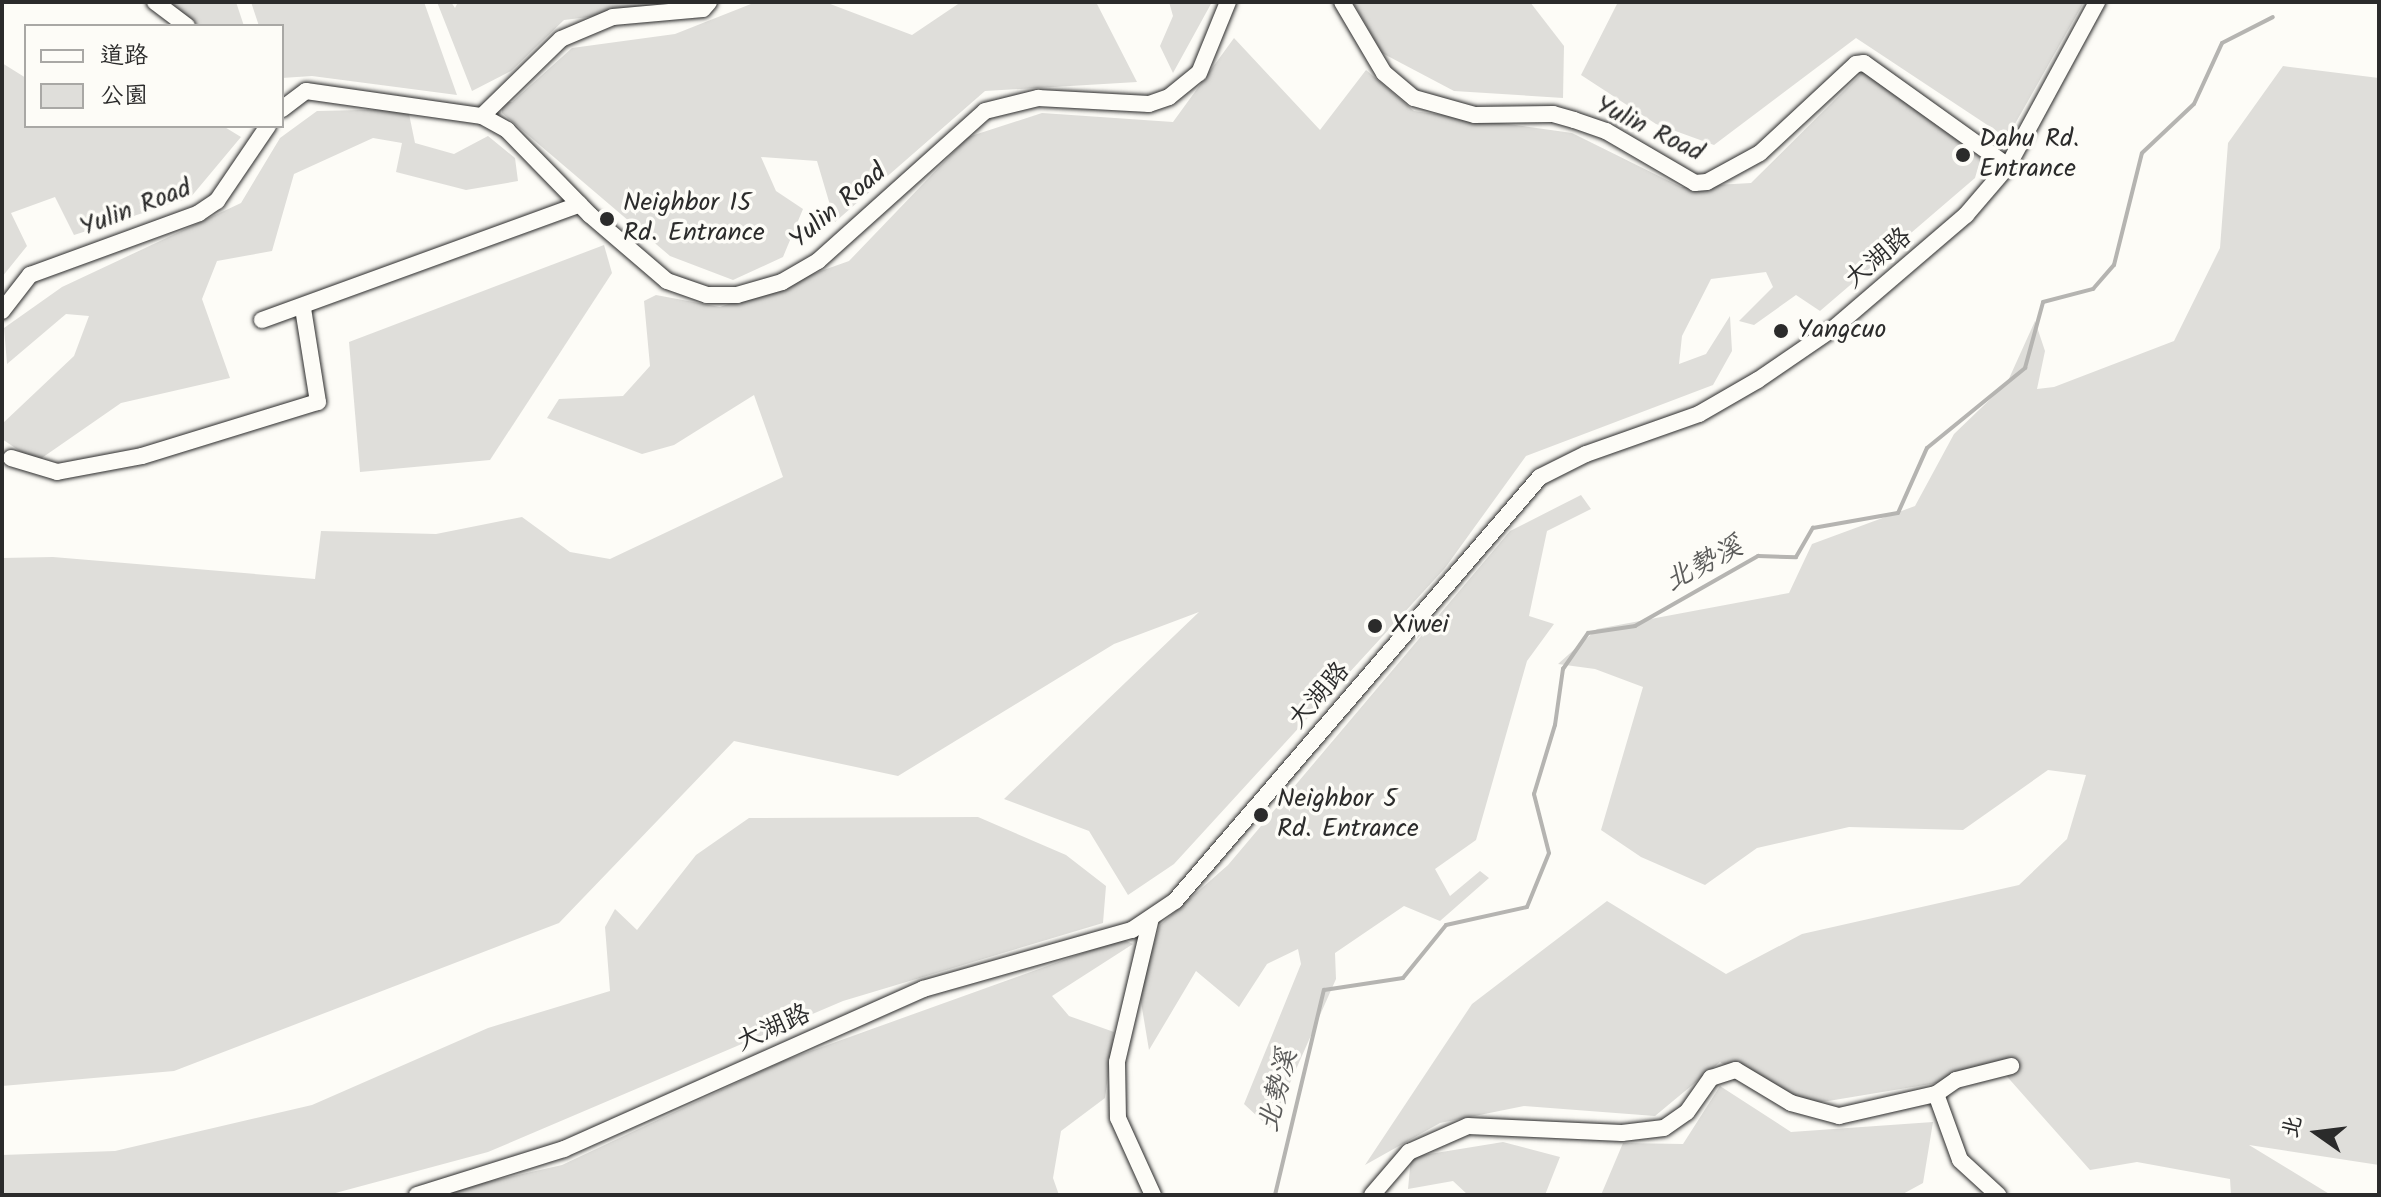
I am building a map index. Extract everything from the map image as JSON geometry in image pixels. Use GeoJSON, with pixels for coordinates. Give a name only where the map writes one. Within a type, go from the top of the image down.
{"type":"FeatureCollection","features":[{"type":"Feature","properties":{"kind":"street"},"geometry":{"type":"LineString","coordinates":[[155,2],[184,24]]}},
{"type":"Feature","properties":{"kind":"street"},"geometry":{"type":"LineString","coordinates":[[482,116],[561,39],[613,17],[703,9],[709,2]]}},
{"type":"Feature","properties":{"kind":"street","name":"Yulin Road"},"geometry":{"type":"LineString","coordinates":[[284,104],[306,91],[482,116],[516,138],[580,204],[667,281],[707,295],[737,295],[768,286],[818,261],[985,111],[1013,102],[1069,97],[1149,104],[1186,87],[1208,55],[1228,2]]}},
{"type":"Feature","properties":{"kind":"street","name":"Yulin Road"},"geometry":{"type":"LineString","coordinates":[[1342,2],[1384,73],[1414,98],[1475,115],[1553,114],[1574,120],[1606,131],[1695,183],[1707,182],[1760,153],[1856,64],[1864,63],[2008,166]]}},
{"type":"Feature","properties":{"kind":"street","name":"大湖路"},"geometry":{"type":"LineString","coordinates":[[417,1195],[564,1149],[923,989],[1132,930],[1175,901],[1540,477],[1586,454],[1699,414],[1758,380],[1901,274],[1966,215],[2008,166],[2097,2]]}},
{"type":"Feature","properties":{"kind":"street","name":"Yulin Road"},"geometry":{"type":"LineString","coordinates":[[2,311],[30,275],[199,213],[217,201],[267,128]]}},
{"type":"Feature","properties":{"kind":"street"},"geometry":{"type":"LineString","coordinates":[[262,320],[303,308],[397,268],[580,204]]}},
{"type":"Feature","properties":{"kind":"street"},"geometry":{"type":"LineString","coordinates":[[11,458],[57,472],[142,456],[318,402],[303,308]]}},
{"type":"Feature","properties":{"kind":"street"},"geometry":{"type":"LineString","coordinates":[[1151,918],[1117,1062],[1118,1118],[1153,1195]]}},
{"type":"Feature","properties":{"kind":"street"},"geometry":{"type":"LineString","coordinates":[[1372,1195],[1409,1152],[1468,1126],[1622,1133],[1664,1128],[1687,1112],[1711,1078],[1736,1070],[1819,1114],[1839,1116],[1936,1094],[1956,1080],[2011,1066]]}},
{"type":"Feature","properties":{"kind":"street"},"geometry":{"type":"LineString","coordinates":[[1936,1094],[1960,1160],[1998,1195]]}},
{"type":"Feature","properties":{"kind":"green space"},"geometry":{"type":"Polygon","coordinates":[[[162,2],[236,2],[243,24],[197,24],[162,2]]]}},
{"type":"Feature","properties":{"kind":"green space"},"geometry":{"type":"Polygon","coordinates":[[[251,2],[424,2],[457,95],[312,76],[284,78],[284,24],[258,24],[251,2]]]}},
{"type":"Feature","properties":{"kind":"green space"},"geometry":{"type":"Polygon","coordinates":[[[437,2],[451,2],[455,8],[458,2],[688,5],[564,20],[511,71],[472,91],[437,2]]]}},
{"type":"Feature","properties":{"kind":"green space"},"geometry":{"type":"Polygon","coordinates":[[[756,2],[825,2],[912,35],[961,2],[1096,2],[1137,82],[985,91],[835,222],[817,161],[761,157],[776,191],[803,209],[783,257],[733,280],[670,256],[502,113],[502,102],[512,102],[572,48],[675,34],[756,2]]]}},
{"type":"Feature","properties":{"kind":"green space"},"geometry":{"type":"Polygon","coordinates":[[[1169,2],[1212,2],[1173,73],[1160,46],[1173,16],[1169,2]]]}},
{"type":"Feature","properties":{"kind":"green space"},"geometry":{"type":"Polygon","coordinates":[[[1353,2],[1530,2],[1564,46],[1563,98],[1454,91],[1382,53],[1353,2]]]}},
{"type":"Feature","properties":{"kind":"green space"},"geometry":{"type":"Polygon","coordinates":[[[1618,2],[2084,2],[2007,138],[1856,38],[1714,145],[1656,124],[1581,75],[1618,2]]]}},
{"type":"Feature","properties":{"kind":"green space"},"geometry":{"type":"Polygon","coordinates":[[[1234,38],[1320,130],[1366,70],[1414,111],[1572,133],[1681,187],[1751,183],[1863,72],[1981,157],[1975,178],[1820,311],[1796,295],[1754,325],[1739,321],[1773,287],[1766,272],[1711,279],[1682,336],[1679,364],[1706,354],[1730,316],[1732,351],[1713,385],[1526,456],[1445,568],[1174,864],[1128,895],[1089,831],[1004,799],[1199,612],[1114,644],[898,776],[734,741],[559,923],[174,1071],[2,1086],[2,558],[53,557],[315,579],[321,531],[436,534],[522,517],[570,552],[610,559],[783,477],[754,395],[674,445],[642,454],[547,418],[559,399],[623,396],[650,366],[644,301],[656,295],[720,307],[849,261],[968,137],[1042,113],[1173,122],[1234,38]]]}},
{"type":"Feature","properties":{"kind":"green space"},"geometry":{"type":"Polygon","coordinates":[[[2,63],[24,77],[24,128],[226,128],[241,137],[190,198],[74,235],[55,197],[11,213],[27,246],[2,277],[2,63]]]}},
{"type":"Feature","properties":{"kind":"green space"},"geometry":{"type":"Polygon","coordinates":[[[2283,66],[2379,78],[2379,1165],[2249,1145],[2331,1195],[2231,1195],[2230,1179],[2137,1162],[2090,1170],[2003,1072],[1792,1107],[1720,1062],[1655,1116],[1524,1106],[1440,1123],[1365,1165],[1472,1004],[1607,901],[1726,974],[1802,934],[2019,885],[2067,839],[2086,775],[2048,770],[1963,830],[1849,827],[1757,848],[1705,885],[1641,857],[1601,830],[1643,687],[1595,669],[1558,664],[1597,629],[1789,593],[1812,544],[1915,506],[1954,434],[2007,383],[2035,321],[2045,351],[2037,389],[2054,387],[2174,341],[2220,248],[2228,143],[2283,66]]]}},
{"type":"Feature","properties":{"kind":"green space"},"geometry":{"type":"Polygon","coordinates":[[[408,109],[415,143],[454,154],[488,136],[515,158],[518,181],[466,190],[396,172],[402,143],[373,138],[294,174],[272,251],[217,261],[202,299],[230,378],[121,403],[36,462],[2,439],[2,424],[74,356],[89,316],[66,314],[7,364],[4,328],[62,287],[241,203],[280,138],[317,111],[408,109]]]}},
{"type":"Feature","properties":{"kind":"green space"},"geometry":{"type":"Polygon","coordinates":[[[604,245],[612,273],[490,460],[360,472],[349,342],[604,245]]]}},
{"type":"Feature","properties":{"kind":"green space"},"geometry":{"type":"Polygon","coordinates":[[[1581,495],[1591,509],[1547,531],[1529,616],[1554,624],[1527,661],[1476,840],[1435,869],[1450,896],[1480,871],[1489,878],[1440,921],[1404,906],[1335,953],[1336,979],[1270,1128],[1244,1104],[1301,964],[1298,949],[1267,964],[1239,1007],[1196,971],[1149,1050],[1139,990],[1160,925],[1228,865],[1510,531],[1581,495]]]}},
{"type":"Feature","properties":{"kind":"green space"},"geometry":{"type":"Polygon","coordinates":[[[978,817],[1066,855],[1106,886],[1103,923],[843,1001],[488,1152],[328,1195],[2,1195],[2,1155],[115,1151],[312,1105],[488,1028],[610,991],[605,927],[615,909],[637,930],[696,855],[749,818],[978,817]]]}},
{"type":"Feature","properties":{"kind":"green space"},"geometry":{"type":"Polygon","coordinates":[[[1122,939],[1133,944],[1052,996],[1069,1016],[1114,1032],[1105,1098],[1061,1131],[1053,1178],[1059,1195],[430,1195],[562,1165],[783,1061],[1122,939]]]}},
{"type":"Feature","properties":{"kind":"green space"},"geometry":{"type":"Polygon","coordinates":[[[1720,1086],[1791,1132],[1933,1122],[1923,1183],[1901,1195],[1601,1195],[1623,1143],[1683,1144],[1720,1086]]]}},
{"type":"Feature","properties":{"kind":"green space"},"geometry":{"type":"Polygon","coordinates":[[[1503,1142],[1560,1157],[1545,1195],[1468,1195],[1453,1181],[1408,1189],[1411,1157],[1503,1142]]]}},
{"type":"Feature","properties":{"kind":"waterway","name":"北勢溪"},"geometry":{"type":"LineString","coordinates":[[1275,1195],[1324,990],[1403,978],[1446,925],[1527,907],[1549,853],[1534,794],[1555,725],[1563,669],[1588,633],[1635,626],[1758,556],[1796,557],[1813,528],[1898,513],[1927,448],[2025,368],[2043,302],[2093,289],[2114,265],[2142,153],[2194,104],[2222,43],[2273,17]]}},
{"type":"Feature","properties":{"kind":"place","name":"Dahu Rd. Entrance"},"geometry":{"type":"Point","coordinates":[1963,155]}},
{"type":"Feature","properties":{"kind":"place","name":"Neighbor 15 Rd. Entrance"},"geometry":{"type":"Point","coordinates":[607,219]}},
{"type":"Feature","properties":{"kind":"place","name":"Yangcuo"},"geometry":{"type":"Point","coordinates":[1781,331]}},
{"type":"Feature","properties":{"kind":"place","name":"Xiwei"},"geometry":{"type":"Point","coordinates":[1375,626]}},
{"type":"Feature","properties":{"kind":"place","name":"Neighbor 5 Rd. Entrance"},"geometry":{"type":"Point","coordinates":[1261,815]}}]}
